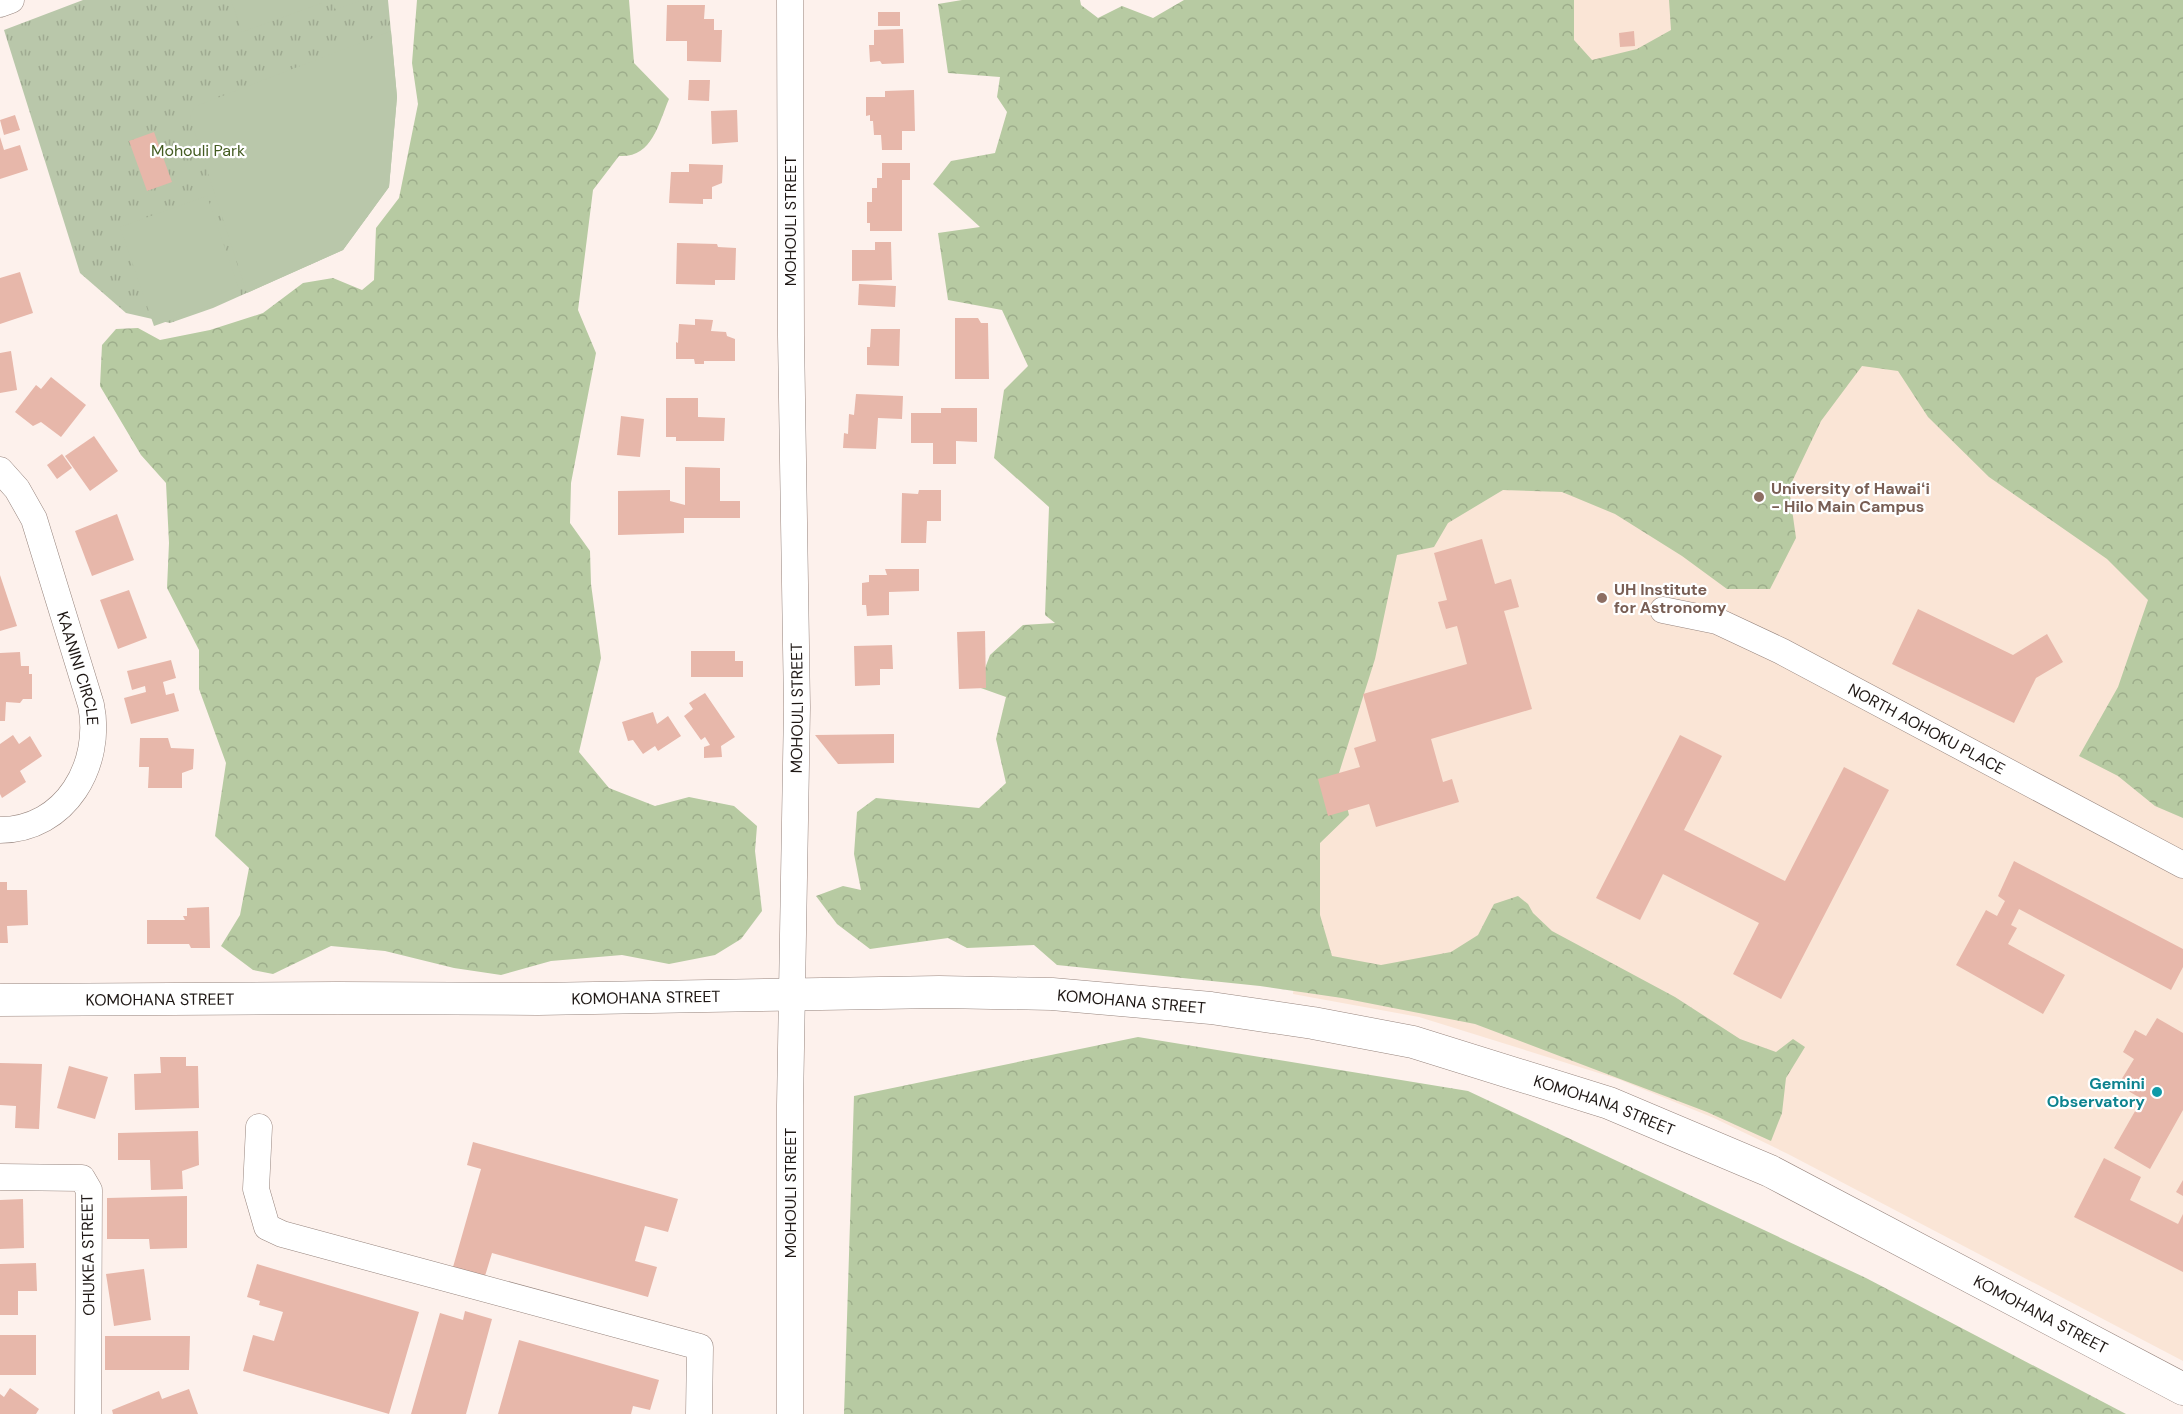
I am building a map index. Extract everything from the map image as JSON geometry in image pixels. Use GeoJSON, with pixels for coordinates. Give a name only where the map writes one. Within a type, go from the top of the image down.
{"type":"FeatureCollection","features":[{"type":"Feature","properties":{"kind":"main road","name":"KOMOHANA STREET"},"geometry":{"type":"LineString","coordinates":[[0,1000],[538,999],[939,992],[1052,994],[1211,1008],[1313,1023],[1413,1042],[1609,1102],[1770,1171],[2183,1389]]}},
{"type":"Feature","properties":{"kind":"street"},"geometry":{"type":"LineString","coordinates":[[0,4],[11,0]]}},
{"type":"Feature","properties":{"kind":"street","name":"MOHOULI STREET"},"geometry":{"type":"LineString","coordinates":[[790,0],[791,336],[797,707],[791,994],[790,1414]]}},
{"type":"Feature","properties":{"kind":"street","name":"KAANINI CIRCLE"},"geometry":{"type":"LineString","coordinates":[[0,470],[17,489],[34,519],[91,705],[94,727],[92,750],[85,772],[66,800],[38,820],[16,828],[0,830]]}},
{"type":"Feature","properties":{"kind":"street","name":"NORTH AOHOKU PLACE"},"geometry":{"type":"LineString","coordinates":[[1663,610],[1717,621],[1781,651],[2183,864]]}},
{"type":"Feature","properties":{"kind":"street"},"geometry":{"type":"LineString","coordinates":[[259,1127],[256,1189],[267,1227],[282,1234],[700,1347],[699,1414]]}},
{"type":"Feature","properties":{"kind":"street","name":"OHUKEA STREET"},"geometry":{"type":"LineString","coordinates":[[0,1177],[82,1178],[89,1190],[88,1414]]}},
{"type":"Feature","properties":{"kind":"shaded area","name":"University of Hawaiʻi - Hilo Main Campus"},"geometry":{"type":"Polygon","coordinates":[[[1376,0],[2183,0],[2183,1361],[1788,1154],[1714,1118],[1618,1079],[1419,1017],[1293,994],[1376,0]]]}},
{"type":"Feature","properties":{"kind":"green space","name":"Mohouli Park"},"geometry":{"type":"Polygon","coordinates":[[[83,0],[388,0],[397,97],[389,187],[343,250],[213,308],[170,323],[126,313],[80,273],[4,30],[83,0]]]}},
{"type":"Feature","properties":{"kind":"green space"},"geometry":{"type":"Polygon","coordinates":[[[231,0],[321,0],[322,3],[242,32],[231,0]]]}},
{"type":"Feature","properties":{"kind":"green space"},"geometry":{"type":"Polygon","coordinates":[[[332,0],[362,0],[335,9],[332,0]]]}},
{"type":"Feature","properties":{"kind":"green space"},"geometry":{"type":"Polygon","coordinates":[[[417,0],[629,0],[634,63],[669,99],[657,129],[646,146],[639,152],[619,156],[593,190],[578,310],[596,353],[571,483],[570,523],[590,551],[591,584],[601,658],[579,752],[609,788],[655,806],[689,797],[734,806],[757,826],[755,851],[762,911],[741,939],[715,955],[669,964],[622,955],[551,961],[501,975],[454,968],[385,951],[331,946],[273,974],[253,970],[221,946],[240,915],[249,868],[215,836],[226,763],[199,689],[199,650],[167,588],[169,543],[166,483],[141,455],[100,386],[102,345],[116,329],[138,328],[160,340],[210,330],[263,313],[303,283],[333,278],[362,290],[374,280],[376,228],[399,198],[418,104],[412,63],[417,0]]]}},
{"type":"Feature","properties":{"kind":"green space"},"geometry":{"type":"Polygon","coordinates":[[[962,0],[1080,0],[1081,5],[1098,18],[1122,6],[1153,18],[1184,0],[1574,0],[1574,40],[1592,60],[1637,49],[1671,30],[1669,0],[2183,0],[2183,818],[2155,806],[2118,776],[2079,756],[2118,687],[2148,600],[2107,559],[1989,477],[1928,417],[1898,371],[1862,366],[1821,421],[1789,488],[1796,538],[1770,589],[1727,589],[1682,556],[1615,514],[1562,492],[1503,490],[1448,523],[1434,547],[1397,555],[1375,659],[1339,773],[1349,815],[1320,843],[1320,915],[1332,956],[1381,965],[1451,952],[1478,935],[1494,904],[1518,896],[1552,931],[1675,997],[1740,1039],[1776,1052],[1793,1039],[1805,1047],[1786,1078],[1782,1113],[1771,1141],[1707,1112],[1475,1024],[1342,998],[1260,986],[1057,965],[1034,945],[967,948],[948,938],[870,949],[837,924],[816,896],[843,886],[861,890],[854,854],[857,812],[876,798],[979,808],[1006,783],[996,739],[1006,697],[978,687],[990,655],[1023,625],[1055,623],[1045,615],[1049,507],[994,458],[1004,390],[1028,366],[1002,310],[948,300],[938,233],[980,227],[933,184],[951,161],[995,153],[1007,112],[997,97],[1000,77],[948,73],[938,4],[962,0]]]}},
{"type":"Feature","properties":{"kind":"green space"},"geometry":{"type":"Polygon","coordinates":[[[391,31],[397,97],[389,187],[343,250],[247,293],[190,118],[194,107],[391,31]]]}},
{"type":"Feature","properties":{"kind":"green space"},"geometry":{"type":"Polygon","coordinates":[[[207,196],[241,295],[154,326],[120,227],[207,196]]]}},
{"type":"Feature","properties":{"kind":"green space"},"geometry":{"type":"Polygon","coordinates":[[[1138,1037],[1468,1091],[1866,1278],[2126,1414],[844,1414],[854,1096],[1138,1037]]]}},
{"type":"Feature","properties":{"kind":"building"},"geometry":{"type":"Polygon","coordinates":[[[667,5],[705,5],[704,19],[714,19],[714,30],[722,30],[721,62],[687,61],[687,41],[666,41],[667,5]]]}},
{"type":"Feature","properties":{"kind":"building"},"geometry":{"type":"Polygon","coordinates":[[[878,12],[900,12],[900,26],[878,26],[878,12]]]}},
{"type":"Feature","properties":{"kind":"building"},"geometry":{"type":"Polygon","coordinates":[[[903,29],[904,63],[870,62],[869,45],[874,45],[874,30],[903,29]]]}},
{"type":"Feature","properties":{"kind":"building"},"geometry":{"type":"Polygon","coordinates":[[[1634,31],[1635,46],[1620,47],[1619,33],[1634,31]]]}},
{"type":"Feature","properties":{"kind":"building"},"geometry":{"type":"Polygon","coordinates":[[[689,80],[710,80],[709,101],[688,100],[689,80]]]}},
{"type":"Feature","properties":{"kind":"building"},"geometry":{"type":"Polygon","coordinates":[[[914,90],[915,131],[902,131],[902,150],[882,150],[881,135],[874,135],[873,121],[870,121],[870,115],[866,116],[866,97],[885,97],[885,91],[914,90]]]}},
{"type":"Feature","properties":{"kind":"building"},"geometry":{"type":"Polygon","coordinates":[[[737,110],[738,142],[712,144],[711,111],[737,110]]]}},
{"type":"Feature","properties":{"kind":"building"},"geometry":{"type":"Polygon","coordinates":[[[15,115],[20,130],[4,135],[0,120],[15,115]]]}},
{"type":"Feature","properties":{"kind":"building"},"geometry":{"type":"Polygon","coordinates":[[[154,132],[172,182],[147,191],[129,141],[154,132]]]}},
{"type":"Feature","properties":{"kind":"building"},"geometry":{"type":"Polygon","coordinates":[[[0,137],[4,150],[20,145],[28,170],[0,179],[0,137]]]}},
{"type":"Feature","properties":{"kind":"building"},"geometry":{"type":"Polygon","coordinates":[[[882,163],[910,163],[910,180],[902,180],[902,231],[870,231],[870,223],[867,223],[867,202],[872,202],[872,188],[877,188],[877,178],[882,178],[882,163]]]}},
{"type":"Feature","properties":{"kind":"building"},"geometry":{"type":"Polygon","coordinates":[[[689,164],[723,165],[722,183],[712,187],[712,199],[703,199],[703,204],[669,203],[671,172],[689,172],[689,164]]]}},
{"type":"Feature","properties":{"kind":"building"},"geometry":{"type":"Polygon","coordinates":[[[875,242],[891,242],[892,280],[852,281],[852,250],[875,250],[875,242]]]}},
{"type":"Feature","properties":{"kind":"building"},"geometry":{"type":"Polygon","coordinates":[[[677,243],[717,244],[718,247],[736,248],[735,280],[715,280],[715,285],[676,284],[677,243]]]}},
{"type":"Feature","properties":{"kind":"building"},"geometry":{"type":"Polygon","coordinates":[[[20,272],[33,313],[0,324],[0,278],[20,272]]]}},
{"type":"Feature","properties":{"kind":"building"},"geometry":{"type":"Polygon","coordinates":[[[859,284],[896,286],[895,307],[858,305],[859,284]]]}},
{"type":"Feature","properties":{"kind":"building"},"geometry":{"type":"Polygon","coordinates":[[[955,318],[978,318],[981,323],[988,323],[989,379],[955,379],[955,318]]]}},
{"type":"Feature","properties":{"kind":"building"},"geometry":{"type":"Polygon","coordinates":[[[695,319],[713,320],[711,331],[726,332],[727,336],[735,339],[735,361],[704,361],[704,364],[695,364],[694,359],[676,359],[679,324],[695,325],[695,319]]]}},
{"type":"Feature","properties":{"kind":"building"},"geometry":{"type":"Polygon","coordinates":[[[871,329],[900,329],[899,366],[867,365],[867,347],[870,347],[871,329]]]}},
{"type":"Feature","properties":{"kind":"building"},"geometry":{"type":"Polygon","coordinates":[[[11,351],[17,390],[0,393],[0,353],[11,351]]]}},
{"type":"Feature","properties":{"kind":"building"},"geometry":{"type":"Polygon","coordinates":[[[51,377],[86,405],[61,437],[41,422],[33,426],[15,412],[36,385],[41,389],[51,377]]]}},
{"type":"Feature","properties":{"kind":"building"},"geometry":{"type":"Polygon","coordinates":[[[856,394],[903,396],[902,419],[878,418],[876,449],[843,448],[844,433],[848,434],[849,414],[854,415],[856,394]]]}},
{"type":"Feature","properties":{"kind":"building"},"geometry":{"type":"Polygon","coordinates":[[[666,398],[698,398],[698,417],[725,418],[724,441],[676,441],[676,437],[666,437],[666,398]]]}},
{"type":"Feature","properties":{"kind":"building"},"geometry":{"type":"Polygon","coordinates":[[[941,408],[977,408],[977,442],[956,441],[956,464],[933,464],[933,443],[911,443],[911,413],[941,413],[941,408]]]}},
{"type":"Feature","properties":{"kind":"building"},"geometry":{"type":"Polygon","coordinates":[[[621,416],[644,419],[640,457],[617,455],[621,416]]]}},
{"type":"Feature","properties":{"kind":"building"},"geometry":{"type":"Polygon","coordinates":[[[94,436],[118,471],[90,491],[65,456],[94,436]]]}},
{"type":"Feature","properties":{"kind":"building"},"geometry":{"type":"Polygon","coordinates":[[[62,454],[72,468],[57,479],[47,465],[62,454]]]}},
{"type":"Feature","properties":{"kind":"building"},"geometry":{"type":"Polygon","coordinates":[[[685,467],[720,468],[720,501],[740,501],[740,518],[684,518],[684,533],[618,535],[618,491],[670,490],[670,501],[685,505],[685,467]]]}},
{"type":"Feature","properties":{"kind":"building"},"geometry":{"type":"Polygon","coordinates":[[[919,490],[941,490],[941,521],[927,521],[926,543],[901,543],[902,493],[918,494],[919,490]]]}},
{"type":"Feature","properties":{"kind":"building"},"geometry":{"type":"Polygon","coordinates":[[[117,514],[134,560],[92,576],[75,531],[117,514]]]}},
{"type":"Feature","properties":{"kind":"building"},"geometry":{"type":"Polygon","coordinates":[[[1482,539],[1495,584],[1511,579],[1519,607],[1504,611],[1532,709],[1431,739],[1443,782],[1452,779],[1459,802],[1376,827],[1369,804],[1328,816],[1318,779],[1360,767],[1354,748],[1376,741],[1363,694],[1467,664],[1457,626],[1446,629],[1438,602],[1447,600],[1434,553],[1482,539]]]}},
{"type":"Feature","properties":{"kind":"building"},"geometry":{"type":"Polygon","coordinates":[[[885,569],[919,569],[919,591],[889,592],[889,615],[867,616],[866,605],[862,605],[862,583],[869,582],[869,575],[887,575],[885,569]]]}},
{"type":"Feature","properties":{"kind":"building"},"geometry":{"type":"Polygon","coordinates":[[[0,575],[17,626],[0,631],[0,575]]]}},
{"type":"Feature","properties":{"kind":"building"},"geometry":{"type":"Polygon","coordinates":[[[129,590],[147,638],[118,649],[100,600],[129,590]]]}},
{"type":"Feature","properties":{"kind":"building"},"geometry":{"type":"Polygon","coordinates":[[[1918,609],[2013,655],[2047,634],[2063,662],[2036,678],[2014,723],[1892,664],[1918,609]]]}},
{"type":"Feature","properties":{"kind":"building"},"geometry":{"type":"Polygon","coordinates":[[[985,631],[986,688],[959,689],[957,632],[985,631]]]}},
{"type":"Feature","properties":{"kind":"building"},"geometry":{"type":"Polygon","coordinates":[[[892,645],[893,669],[880,669],[880,685],[855,686],[854,646],[892,645]]]}},
{"type":"Feature","properties":{"kind":"building"},"geometry":{"type":"Polygon","coordinates":[[[691,651],[735,651],[735,661],[743,661],[743,677],[691,677],[691,651]]]}},
{"type":"Feature","properties":{"kind":"building"},"geometry":{"type":"Polygon","coordinates":[[[20,652],[21,666],[29,666],[29,674],[32,674],[32,699],[23,699],[20,703],[6,702],[5,721],[0,721],[0,653],[20,652]]]}},
{"type":"Feature","properties":{"kind":"building"},"geometry":{"type":"Polygon","coordinates":[[[171,660],[176,678],[163,682],[166,695],[174,693],[179,711],[131,724],[124,698],[146,692],[145,686],[132,690],[127,671],[171,660]]]}},
{"type":"Feature","properties":{"kind":"building"},"geometry":{"type":"Polygon","coordinates":[[[705,693],[735,737],[721,746],[722,757],[704,758],[704,747],[710,745],[705,737],[701,740],[684,716],[693,709],[689,703],[705,693]]]}},
{"type":"Feature","properties":{"kind":"building"},"geometry":{"type":"Polygon","coordinates":[[[653,712],[657,724],[668,716],[681,736],[658,751],[655,746],[643,754],[633,740],[628,741],[622,722],[653,712]]]}},
{"type":"Feature","properties":{"kind":"building"},"geometry":{"type":"Polygon","coordinates":[[[894,734],[894,763],[838,764],[815,735],[894,734]]]}},
{"type":"Feature","properties":{"kind":"building"},"geometry":{"type":"Polygon","coordinates":[[[13,735],[19,744],[30,736],[42,756],[20,771],[26,782],[2,798],[0,794],[0,744],[13,735]]]}},
{"type":"Feature","properties":{"kind":"building"},"geometry":{"type":"Polygon","coordinates":[[[1680,735],[1722,756],[1684,830],[1785,881],[1844,767],[1889,790],[1781,999],[1733,974],[1759,923],[1663,874],[1640,920],[1596,898],[1680,735]]]}},
{"type":"Feature","properties":{"kind":"building"},"geometry":{"type":"Polygon","coordinates":[[[140,738],[168,738],[171,748],[194,749],[193,769],[182,773],[182,788],[148,788],[149,767],[139,767],[140,738]]]}},
{"type":"Feature","properties":{"kind":"building"},"geometry":{"type":"Polygon","coordinates":[[[2014,861],[2183,949],[2183,967],[2171,990],[2019,909],[2011,925],[2017,928],[2008,944],[2065,975],[2043,1014],[1956,965],[1986,910],[1997,916],[2005,901],[1998,896],[2014,861]]]}},
{"type":"Feature","properties":{"kind":"building"},"geometry":{"type":"Polygon","coordinates":[[[0,882],[7,882],[7,890],[27,890],[28,925],[7,926],[8,943],[0,943],[0,882]]]}},
{"type":"Feature","properties":{"kind":"building"},"geometry":{"type":"Polygon","coordinates":[[[209,907],[210,948],[191,948],[189,944],[147,944],[147,920],[185,920],[183,916],[187,916],[187,908],[209,907]]]}},
{"type":"Feature","properties":{"kind":"building","name":"Gemini Observatory"},"geometry":{"type":"Polygon","coordinates":[[[2157,1018],[2183,1033],[2183,1110],[2150,1169],[2114,1148],[2142,1099],[2118,1085],[2134,1059],[2123,1052],[2135,1030],[2146,1036],[2157,1018]]]}},
{"type":"Feature","properties":{"kind":"building"},"geometry":{"type":"Polygon","coordinates":[[[160,1057],[186,1057],[186,1066],[198,1066],[199,1108],[135,1110],[134,1074],[161,1073],[160,1057]]]}},
{"type":"Feature","properties":{"kind":"building"},"geometry":{"type":"Polygon","coordinates":[[[0,1063],[42,1064],[39,1129],[15,1128],[16,1106],[0,1105],[0,1063]]]}},
{"type":"Feature","properties":{"kind":"building"},"geometry":{"type":"Polygon","coordinates":[[[69,1066],[108,1077],[95,1119],[57,1108],[69,1066]]]}},
{"type":"Feature","properties":{"kind":"building"},"geometry":{"type":"Polygon","coordinates":[[[198,1131],[199,1165],[182,1171],[183,1189],[151,1190],[150,1160],[118,1160],[118,1133],[198,1131]]]}},
{"type":"Feature","properties":{"kind":"building"},"geometry":{"type":"Polygon","coordinates":[[[473,1142],[678,1199],[668,1232],[645,1226],[635,1261],[657,1267],[648,1297],[492,1253],[485,1276],[453,1267],[481,1169],[467,1165],[473,1142]]]}},
{"type":"Feature","properties":{"kind":"building"},"geometry":{"type":"Polygon","coordinates":[[[2104,1158],[2141,1177],[2130,1200],[2178,1224],[2183,1214],[2183,1272],[2074,1217],[2104,1158]]]}},
{"type":"Feature","properties":{"kind":"building"},"geometry":{"type":"Polygon","coordinates":[[[2183,1180],[2183,1196],[2176,1192],[2183,1180]]]}},
{"type":"Feature","properties":{"kind":"building"},"geometry":{"type":"Polygon","coordinates":[[[187,1196],[187,1248],[150,1249],[149,1239],[107,1239],[107,1198],[187,1196]]]}},
{"type":"Feature","properties":{"kind":"building"},"geometry":{"type":"Polygon","coordinates":[[[23,1199],[24,1248],[0,1249],[0,1200],[23,1199]]]}},
{"type":"Feature","properties":{"kind":"building"},"geometry":{"type":"Polygon","coordinates":[[[36,1263],[37,1291],[18,1291],[18,1315],[0,1315],[0,1264],[36,1263]]]}},
{"type":"Feature","properties":{"kind":"building"},"geometry":{"type":"Polygon","coordinates":[[[257,1264],[419,1312],[389,1414],[243,1371],[253,1335],[274,1341],[283,1312],[259,1305],[260,1301],[247,1297],[257,1264]]]}},
{"type":"Feature","properties":{"kind":"building"},"geometry":{"type":"Polygon","coordinates":[[[144,1269],[151,1320],[114,1326],[106,1274],[144,1269]]]}},
{"type":"Feature","properties":{"kind":"building"},"geometry":{"type":"Polygon","coordinates":[[[465,1311],[492,1319],[466,1414],[411,1414],[440,1313],[463,1320],[465,1311]]]}},
{"type":"Feature","properties":{"kind":"building"},"geometry":{"type":"Polygon","coordinates":[[[0,1335],[36,1335],[36,1375],[0,1375],[0,1335]]]}},
{"type":"Feature","properties":{"kind":"building"},"geometry":{"type":"Polygon","coordinates":[[[105,1336],[190,1336],[189,1370],[105,1370],[105,1336]]]}},
{"type":"Feature","properties":{"kind":"building"},"geometry":{"type":"Polygon","coordinates":[[[519,1340],[659,1380],[650,1410],[633,1406],[631,1414],[498,1414],[519,1340]]]}},
{"type":"Feature","properties":{"kind":"building"},"geometry":{"type":"Polygon","coordinates":[[[10,1388],[39,1409],[36,1414],[0,1414],[0,1394],[4,1397],[10,1388]]]}},
{"type":"Feature","properties":{"kind":"building"},"geometry":{"type":"Polygon","coordinates":[[[189,1389],[198,1414],[113,1414],[112,1410],[159,1391],[162,1399],[189,1389]]]}},
{"type":"Feature","properties":{"kind":"place","name":"University of Hawaiʻi - Hilo Main Campus"},"geometry":{"type":"Point","coordinates":[1759,497]}},
{"type":"Feature","properties":{"kind":"place","name":"UH Institute for Astronomy"},"geometry":{"type":"Point","coordinates":[1602,598]}},
{"type":"Feature","properties":{"kind":"place","name":"Gemini Observatory"},"geometry":{"type":"Point","coordinates":[2157,1092]}}]}
